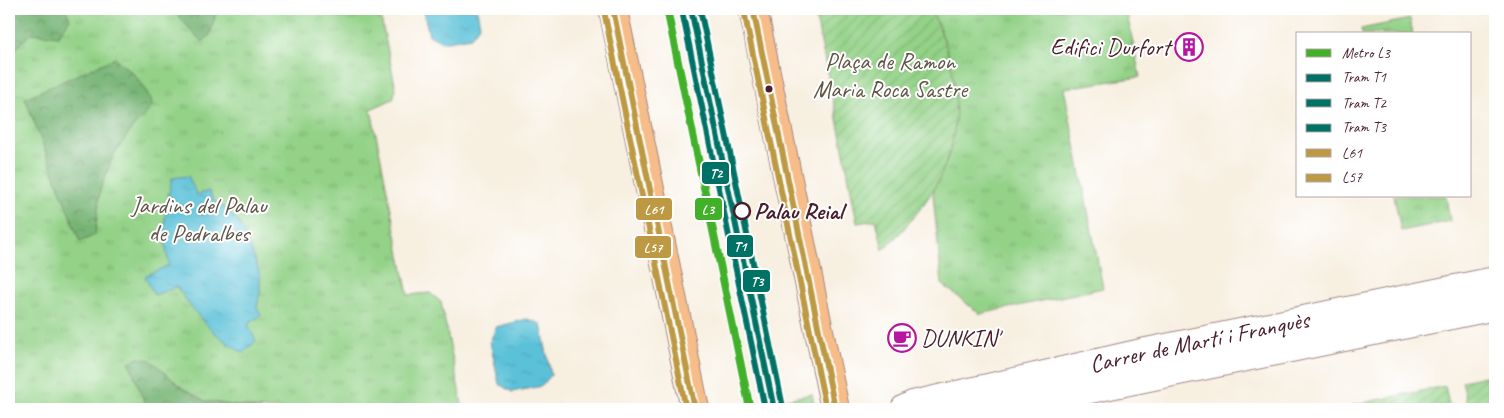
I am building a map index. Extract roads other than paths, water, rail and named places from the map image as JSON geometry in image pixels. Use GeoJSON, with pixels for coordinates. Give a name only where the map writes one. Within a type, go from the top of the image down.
{"type":"FeatureCollection","features":[{"type":"Feature","properties":{"kind":"main road"},"geometry":{"type":"LineString","coordinates":[[613,9],[695,409]]}},
{"type":"Feature","properties":{"kind":"main road"},"geometry":{"type":"LineString","coordinates":[[753,9],[835,409]]}},
{"type":"Feature","properties":{"kind":"street","name":"Carrer de Martí i Franquès"},"geometry":{"type":"LineString","coordinates":[[905,409],[922,402],[1113,360],[1495,281]]}},
{"type":"Feature","properties":{"kind":"street","name":"Carrer de Martí i Franquès"},"geometry":{"type":"LineString","coordinates":[[993,409],[1495,306]]}},
{"type":"Feature","properties":{"kind":"water"},"geometry":{"type":"Polygon","coordinates":[[[423,9],[477,9],[480,25],[471,37],[442,42],[429,35],[423,9]]]}},
{"type":"Feature","properties":{"kind":"water"},"geometry":{"type":"Polygon","coordinates":[[[188,176],[197,195],[209,191],[214,201],[225,208],[237,220],[246,236],[260,275],[260,292],[257,308],[261,315],[248,324],[256,341],[243,353],[206,324],[177,287],[154,295],[145,276],[169,265],[165,241],[167,201],[172,178],[188,176]]]}},
{"type":"Feature","properties":{"kind":"water"},"geometry":{"type":"Polygon","coordinates":[[[527,319],[541,324],[551,375],[542,386],[512,392],[499,384],[490,342],[496,327],[527,319]]]}},
{"type":"Feature","properties":{"kind":"metro line","name":"L3"},"geometry":{"type":"LineString","coordinates":[[667,9],[750,409]]}},
{"type":"Feature","properties":{"kind":"tram line","name":"T1"},"geometry":{"type":"LineString","coordinates":[[691,9],[774,409]]}},
{"type":"Feature","properties":{"kind":"tram line","name":"T3"},"geometry":{"type":"LineString","coordinates":[[700,9],[783,407]]}},
{"type":"Feature","properties":{"kind":"tram line","name":"T2"},"geometry":{"type":"LineString","coordinates":[[682,11],[765,409]]}},
{"type":"Feature","properties":{"kind":"place","name":"Edifici Durfort"},"geometry":{"type":"Point","coordinates":[1189,47]}},
{"type":"Feature","properties":{"kind":"place","name":"Palau Reial"},"geometry":{"type":"Point","coordinates":[742,211]}},
{"type":"Feature","properties":{"kind":"place","name":"DUNKIN'"},"geometry":{"type":"Point","coordinates":[902,338]}},
{"type":"Feature","properties":{"kind":"park label","name":"Plaça de Ramon Maria Roca Sastre"},"geometry":{"type":"Point","coordinates":[890,75]}},
{"type":"Feature","properties":{"kind":"park label","name":"Jardins del Palau de Pedralbes"},"geometry":{"type":"Point","coordinates":[199,219]}}]}
